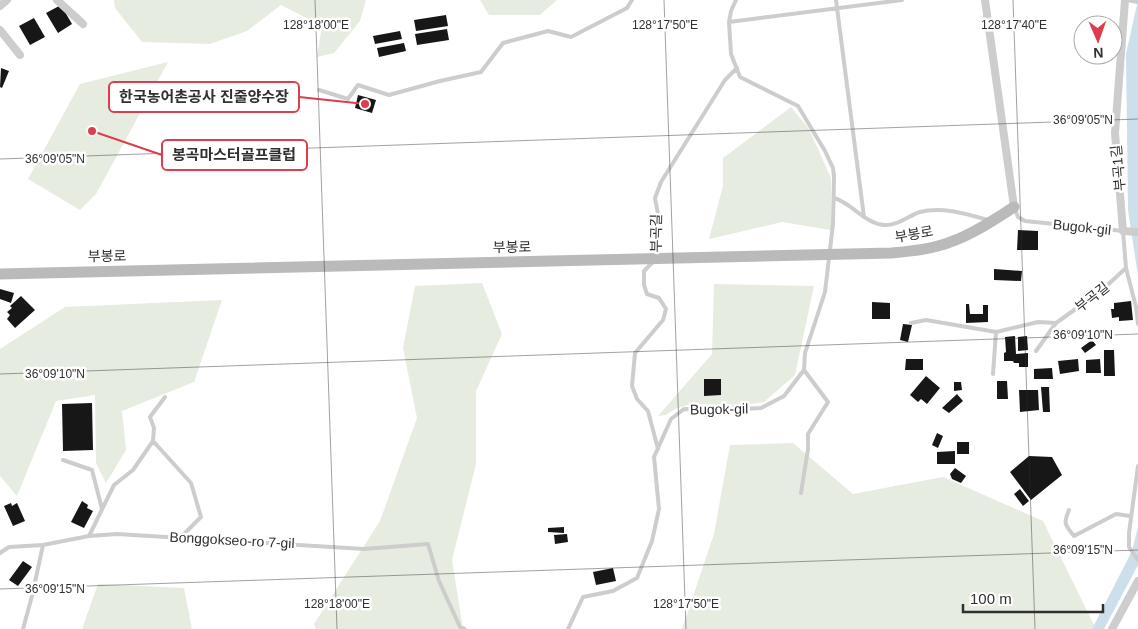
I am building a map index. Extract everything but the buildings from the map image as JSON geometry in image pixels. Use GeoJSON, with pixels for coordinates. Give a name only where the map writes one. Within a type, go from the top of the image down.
{"type":"FeatureCollection","features":[{"type":"Feature","properties":{"kind":"street"},"geometry":{"type":"LineString","coordinates":[[0,6],[7,0]]}},
{"type":"Feature","properties":{"kind":"street"},"geometry":{"type":"LineString","coordinates":[[57,0],[82,24]]}},
{"type":"Feature","properties":{"kind":"street"},"geometry":{"type":"LineString","coordinates":[[985,0],[1014,207]]}},
{"type":"Feature","properties":{"kind":"street","name":"부곡1길"},"geometry":{"type":"LineString","coordinates":[[1126,0],[1115,133],[1130,232]]}},
{"type":"Feature","properties":{"kind":"street"},"geometry":{"type":"LineString","coordinates":[[0,30],[20,55]]}},
{"type":"Feature","properties":{"kind":"street","name":"부봉로"},"geometry":{"type":"LineString","coordinates":[[0,274],[892,253],[917,251],[952,242],[1014,207]]}},
{"type":"Feature","properties":{"kind":"street"},"geometry":{"type":"LineString","coordinates":[[1112,629],[1138,581]]}},
{"type":"Feature","properties":{"kind":"lane"},"geometry":{"type":"LineString","coordinates":[[319,90],[348,99],[358,85],[389,96],[440,80],[481,72],[503,42],[548,31],[571,37],[627,8],[632,0]]}},
{"type":"Feature","properties":{"kind":"lane"},"geometry":{"type":"LineString","coordinates":[[736,0],[729,22],[731,54],[740,77],[798,106],[833,168],[834,198],[848,204],[864,217],[880,224],[888,225],[916,213],[935,210],[968,214],[992,221]]}},
{"type":"Feature","properties":{"kind":"lane"},"geometry":{"type":"LineString","coordinates":[[836,0],[864,217]]}},
{"type":"Feature","properties":{"kind":"lane"},"geometry":{"type":"LineString","coordinates":[[729,22],[902,0]]}},
{"type":"Feature","properties":{"kind":"lane"},"geometry":{"type":"LineString","coordinates":[[1126,0],[1138,2]]}},
{"type":"Feature","properties":{"kind":"lane","name":"부곡길"},"geometry":{"type":"LineString","coordinates":[[658,449],[648,411],[637,399],[632,386],[635,352],[662,320],[666,308],[659,298],[648,294],[644,285],[644,271],[656,259],[658,214],[655,198],[661,182],[725,80],[737,68]]}},
{"type":"Feature","properties":{"kind":"lane","name":"Bugok-gil"},"geometry":{"type":"LineString","coordinates":[[568,629],[583,597],[613,591],[637,578],[652,541],[659,509],[654,457],[671,419],[684,409],[725,410],[761,408],[784,396],[804,370],[805,353],[824,292],[830,254],[834,198]]}},
{"type":"Feature","properties":{"kind":"lane","name":"Bugok-gil"},"geometry":{"type":"LineString","coordinates":[[1014,207],[1018,217],[1025,221],[1130,232],[1126,268],[1136,307],[1138,324]]}},
{"type":"Feature","properties":{"kind":"lane","name":"부곡길"},"geometry":{"type":"LineString","coordinates":[[1036,351],[1056,324],[1101,291],[1126,268]]}},
{"type":"Feature","properties":{"kind":"lane"},"geometry":{"type":"LineString","coordinates":[[911,323],[926,320],[996,332],[1038,322],[1056,324]]}},
{"type":"Feature","properties":{"kind":"lane"},"geometry":{"type":"LineString","coordinates":[[993,374],[996,332]]}},
{"type":"Feature","properties":{"kind":"lane"},"geometry":{"type":"LineString","coordinates":[[801,493],[808,449],[808,434],[828,402],[804,370]]}},
{"type":"Feature","properties":{"kind":"lane"},"geometry":{"type":"LineString","coordinates":[[89,536],[114,485],[133,470],[154,441],[154,428],[150,417],[166,397]]}},
{"type":"Feature","properties":{"kind":"lane"},"geometry":{"type":"LineString","coordinates":[[154,441],[191,483],[199,509],[201,518],[182,537]]}},
{"type":"Feature","properties":{"kind":"lane"},"geometry":{"type":"LineString","coordinates":[[63,460],[92,470],[102,509]]}},
{"type":"Feature","properties":{"kind":"lane"},"geometry":{"type":"LineString","coordinates":[[1138,466],[1130,516],[1129,547],[1138,560]]}},
{"type":"Feature","properties":{"kind":"lane"},"geometry":{"type":"LineString","coordinates":[[1069,510],[1064,521],[1074,536],[1116,514],[1130,516]]}},
{"type":"Feature","properties":{"kind":"lane","name":"Bonggokseo-ro 7-gil"},"geometry":{"type":"LineString","coordinates":[[0,553],[9,547],[117,534],[364,549],[428,544],[439,581],[460,627],[465,629]]}},
{"type":"Feature","properties":{"kind":"lane"},"geometry":{"type":"LineString","coordinates":[[23,629],[32,596],[42,544]]}},
{"type":"Feature","properties":{"kind":"shaded area"},"geometry":{"type":"Polygon","coordinates":[[[114,0],[366,0],[360,21],[334,53],[317,57],[322,26],[281,5],[247,31],[210,44],[142,42],[115,8],[114,0]]]}},
{"type":"Feature","properties":{"kind":"shaded area"},"geometry":{"type":"Polygon","coordinates":[[[480,0],[557,0],[540,15],[489,15],[480,0]]]}},
{"type":"Feature","properties":{"kind":"shaded area"},"geometry":{"type":"Polygon","coordinates":[[[168,62],[96,194],[80,210],[28,179],[80,84],[168,62]]]}},
{"type":"Feature","properties":{"kind":"shaded area"},"geometry":{"type":"Polygon","coordinates":[[[791,107],[809,129],[831,178],[831,230],[782,222],[709,239],[723,186],[723,158],[791,107]]]}},
{"type":"Feature","properties":{"kind":"shaded area"},"geometry":{"type":"Polygon","coordinates":[[[482,283],[502,334],[476,391],[476,464],[452,560],[463,629],[316,629],[314,624],[380,521],[417,418],[403,348],[415,286],[482,283]]]}},
{"type":"Feature","properties":{"kind":"shaded area"},"geometry":{"type":"Polygon","coordinates":[[[714,284],[814,286],[795,375],[764,402],[731,407],[691,404],[675,409],[666,415],[658,416],[712,354],[714,284]]]}},
{"type":"Feature","properties":{"kind":"shaded area"},"geometry":{"type":"Polygon","coordinates":[[[222,300],[194,382],[122,411],[126,450],[106,483],[96,463],[95,395],[56,401],[17,496],[0,476],[0,349],[65,307],[222,300]]]}},
{"type":"Feature","properties":{"kind":"shaded area"},"geometry":{"type":"Polygon","coordinates":[[[793,443],[853,494],[943,477],[1043,521],[1096,629],[682,629],[714,534],[730,445],[793,443]]]}},
{"type":"Feature","properties":{"kind":"shaded area"},"geometry":{"type":"Polygon","coordinates":[[[98,584],[184,588],[192,629],[82,629],[98,584]]]}},
{"type":"Feature","properties":{"kind":"water"},"geometry":{"type":"Polygon","coordinates":[[[1138,0],[1138,276],[1128,210],[1126,54],[1138,0]]]}},
{"type":"Feature","properties":{"kind":"water"},"geometry":{"type":"Polygon","coordinates":[[[1138,527],[1138,565],[1104,629],[1092,629],[1132,551],[1138,527]]]}},
{"type":"Feature","properties":{"kind":"place","name":"한국농어촌공사 진줄양수장"},"geometry":{"type":"Point","coordinates":[365,104]}},
{"type":"Feature","properties":{"kind":"place","name":"봉곡마스터골프클럽"},"geometry":{"type":"Point","coordinates":[92,131]}}]}
